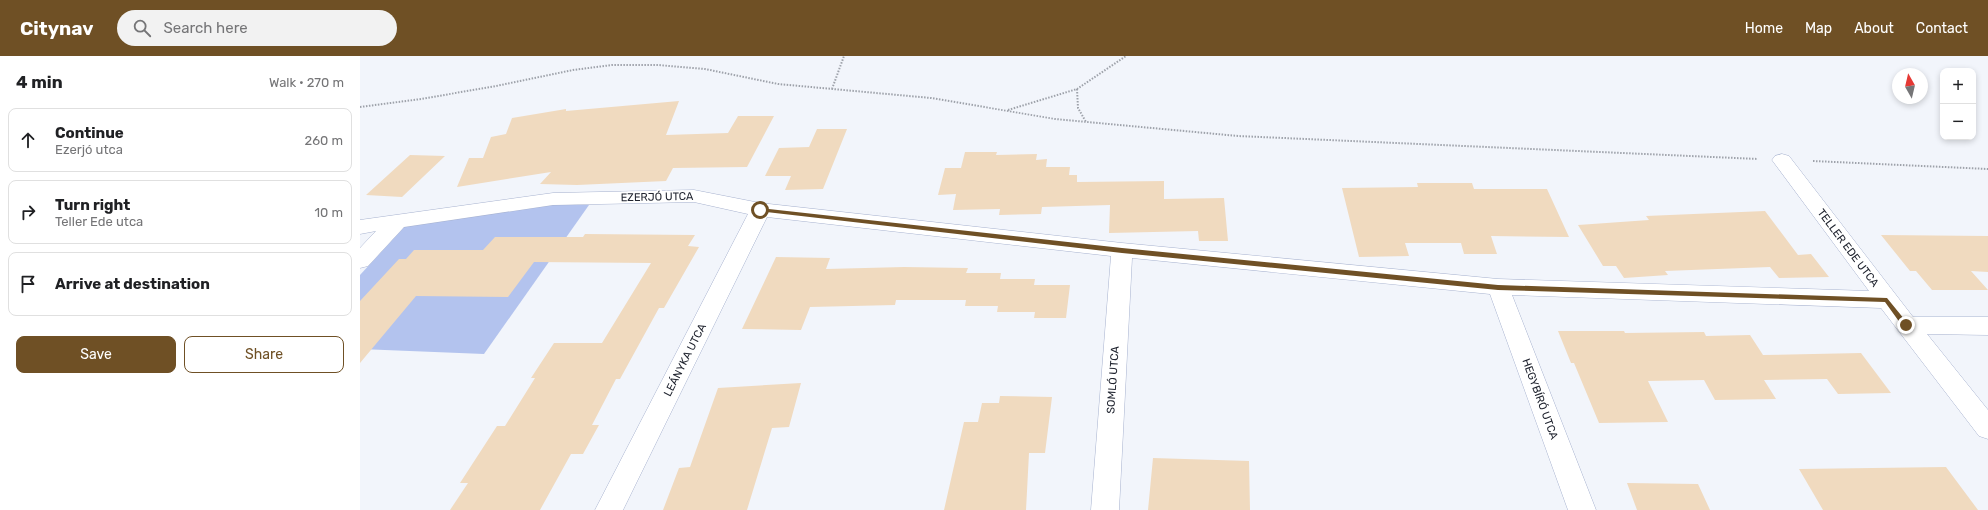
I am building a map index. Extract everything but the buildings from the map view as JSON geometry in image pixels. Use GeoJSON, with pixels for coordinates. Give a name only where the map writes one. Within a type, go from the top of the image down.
{"type":"FeatureCollection","features":[{"type":"Feature","properties":{"kind":"street","name":"TELLER EDE UTCA"},"geometry":{"type":"LineString","coordinates":[[1782,160],[1906,325],[1988,429]]}},
{"type":"Feature","properties":{"kind":"street","name":"EZERJÓ UTCA"},"geometry":{"type":"LineString","coordinates":[[360,227],[553,199],[694,196],[760,210],[1122,250],[1498,287],[1887,300]]}},
{"type":"Feature","properties":{"kind":"street","name":"LEÁNYKA UTCA"},"geometry":{"type":"LineString","coordinates":[[609,510],[760,210]]}},
{"type":"Feature","properties":{"kind":"street"},"geometry":{"type":"LineString","coordinates":[[360,261],[398,222]]}},
{"type":"Feature","properties":{"kind":"street","name":"SOMLÓ UTCA"},"geometry":{"type":"LineString","coordinates":[[1105,510],[1122,250]]}},
{"type":"Feature","properties":{"kind":"street","name":"HEGYBÍRÓ UTCA"},"geometry":{"type":"LineString","coordinates":[[1498,287],[1582,510]]}},
{"type":"Feature","properties":{"kind":"street"},"geometry":{"type":"LineString","coordinates":[[1906,325],[1988,326]]}},
{"type":"Feature","properties":{"kind":"path"},"geometry":{"type":"LineString","coordinates":[[832,89],[844,56]]}},
{"type":"Feature","properties":{"kind":"path"},"geometry":{"type":"LineString","coordinates":[[1007,111],[1077,90],[1126,56]]}},
{"type":"Feature","properties":{"kind":"path"},"geometry":{"type":"LineString","coordinates":[[360,107],[421,99],[496,86],[573,70],[612,65],[705,69],[778,84],[931,98],[1055,119],[1238,136],[1988,169]]}},
{"type":"Feature","properties":{"kind":"path"},"geometry":{"type":"LineString","coordinates":[[1077,90],[1078,108],[1086,122]]}},
{"type":"Feature","properties":{"kind":"shaded area"},"geometry":{"type":"Polygon","coordinates":[[[540,205],[589,205],[484,354],[360,349],[360,275],[406,225],[540,205]]]}},
{"type":"Feature","properties":{"kind":"route"},"geometry":{"type":"LineString","coordinates":[[760,210],[1122,250],[1498,287],[1887,300],[1906,325]]}}]}
